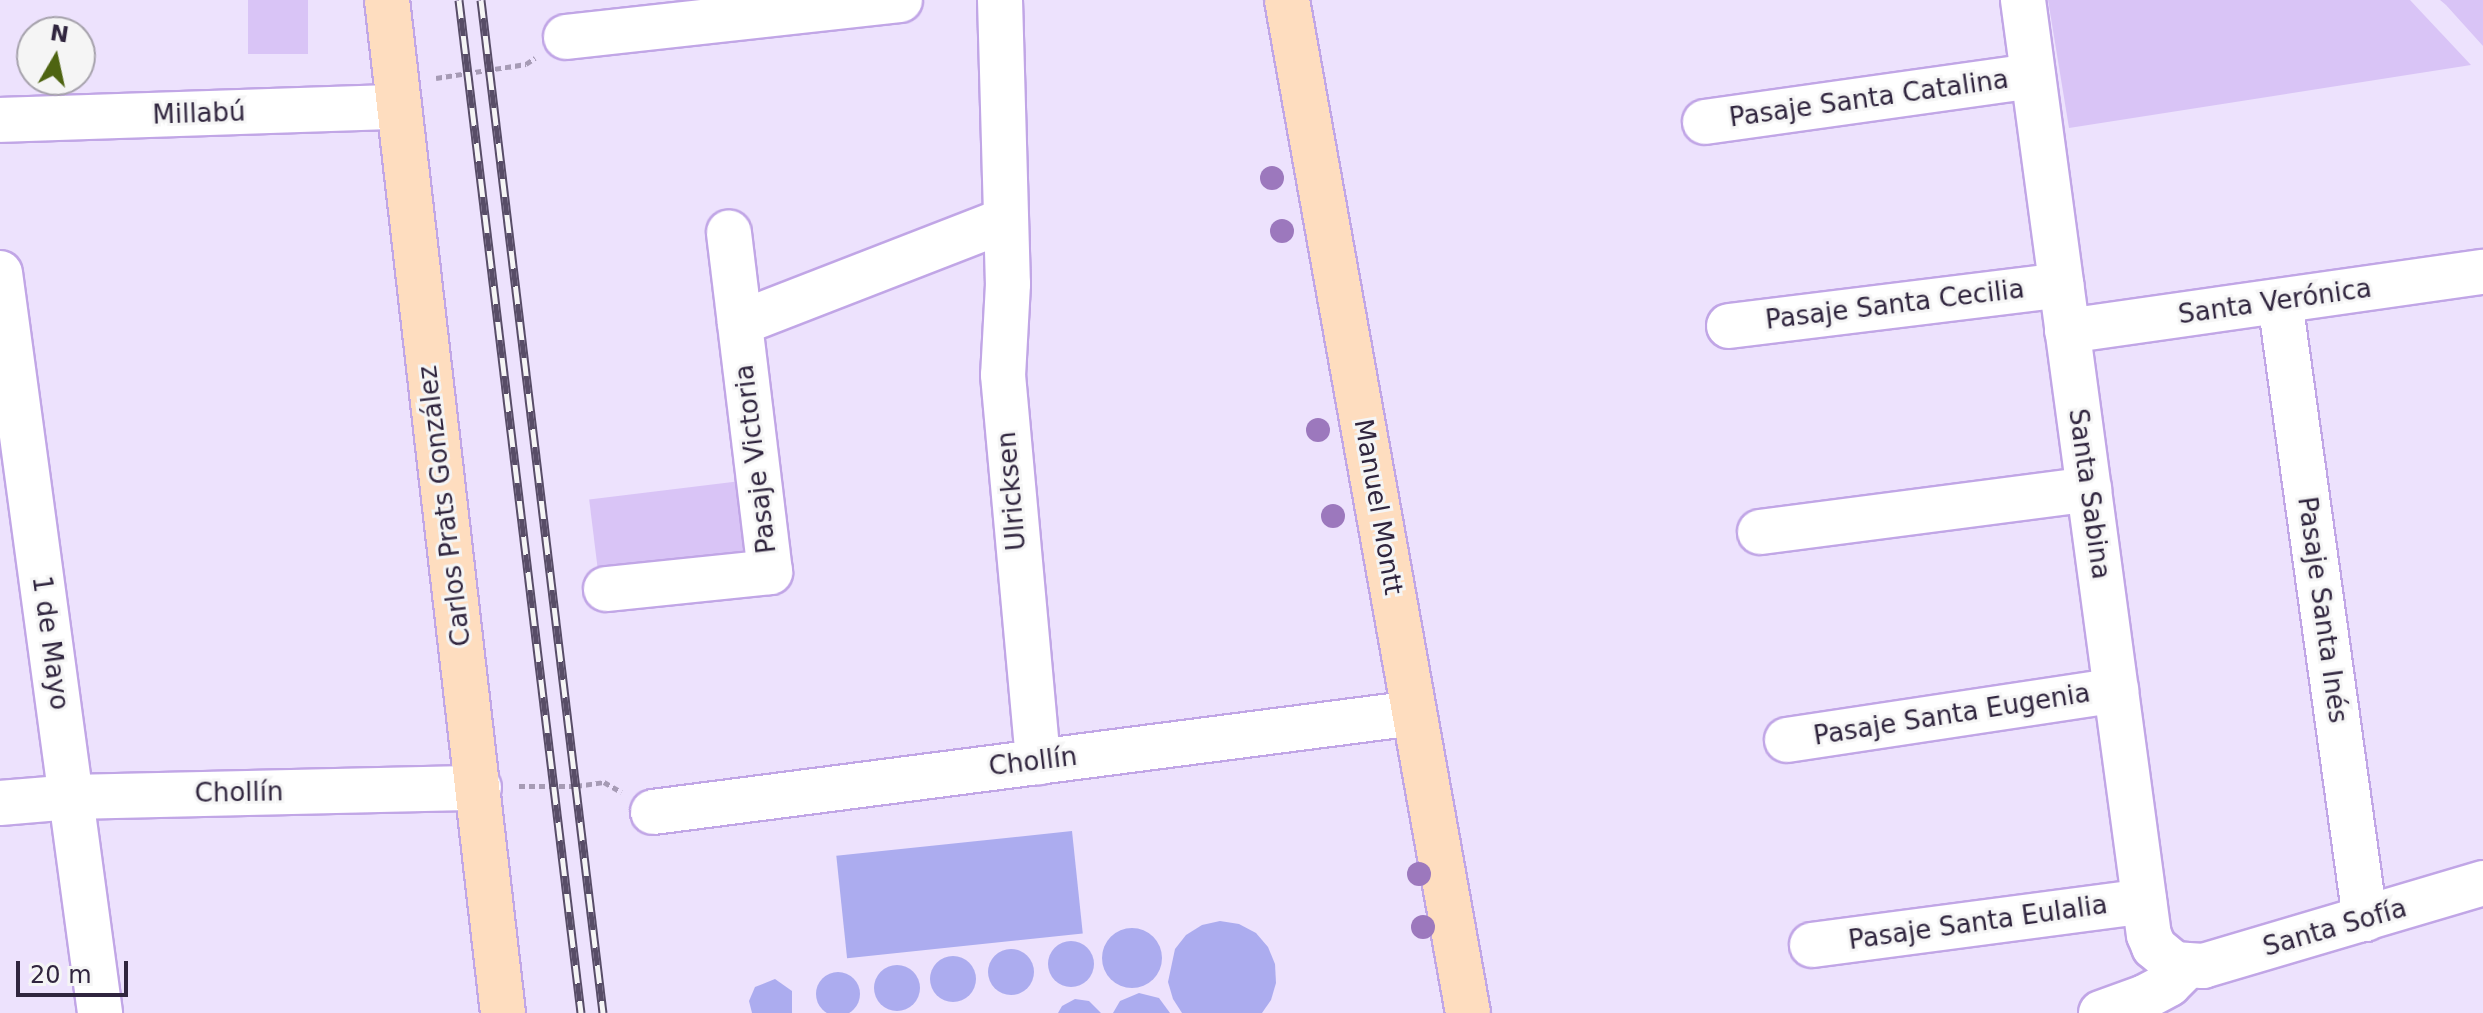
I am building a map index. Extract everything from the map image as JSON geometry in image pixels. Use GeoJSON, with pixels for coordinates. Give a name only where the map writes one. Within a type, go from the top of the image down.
{"type":"FeatureCollection","features":[{"type":"Feature","properties":{"kind":"main road","name":"Carlos Prats González"},"geometry":{"type":"LineString","coordinates":[[387,0],[503,1013]]}},
{"type":"Feature","properties":{"kind":"main road","name":"Manuel Montt"},"geometry":{"type":"LineString","coordinates":[[1287,0],[1468,1013]]}},
{"type":"Feature","properties":{"kind":"street"},"geometry":{"type":"LineString","coordinates":[[566,37],[900,0]]}},
{"type":"Feature","properties":{"kind":"street","name":"Ulricksen"},"geometry":{"type":"LineString","coordinates":[[1000,0],[1008,284],[1003,375],[1038,762]]}},
{"type":"Feature","properties":{"kind":"street","name":"Santa Sabina"},"geometry":{"type":"LineString","coordinates":[[2023,0],[2144,901],[2154,947],[2164,958],[2186,967]]}},
{"type":"Feature","properties":{"kind":"street","name":"Pasaje Santa Catalina"},"geometry":{"type":"LineString","coordinates":[[1705,122],[2033,76]]}},
{"type":"Feature","properties":{"kind":"street","name":"Millabú"},"geometry":{"type":"LineString","coordinates":[[0,120],[399,107]]}},
{"type":"Feature","properties":{"kind":"street"},"geometry":{"type":"LineString","coordinates":[[740,323],[1005,220]]}},
{"type":"Feature","properties":{"kind":"street","name":"Pasaje Victoria"},"geometry":{"type":"LineString","coordinates":[[606,589],[770,572],[729,232]]}},
{"type":"Feature","properties":{"kind":"street","name":"Santa Verónica"},"geometry":{"type":"LineString","coordinates":[[2067,331],[2483,272]]}},
{"type":"Feature","properties":{"kind":"street","name":"1 de Mayo"},"geometry":{"type":"LineString","coordinates":[[0,273],[100,1013]]}},
{"type":"Feature","properties":{"kind":"street","name":"Pasaje Santa Cecilia"},"geometry":{"type":"LineString","coordinates":[[1729,326],[2061,285]]}},
{"type":"Feature","properties":{"kind":"street","name":"Pasaje Santa Inés"},"geometry":{"type":"LineString","coordinates":[[2280,301],[2365,919]]}},
{"type":"Feature","properties":{"kind":"street"},"geometry":{"type":"LineString","coordinates":[[1760,532],[2089,489]]}},
{"type":"Feature","properties":{"kind":"street","name":"Pasaje Santa Eugenia"},"geometry":{"type":"LineString","coordinates":[[1787,740],[2116,690]]}},
{"type":"Feature","properties":{"kind":"street","name":"Chollín"},"geometry":{"type":"LineString","coordinates":[[653,812],[1414,713]]}},
{"type":"Feature","properties":{"kind":"street","name":"Chollín"},"geometry":{"type":"LineString","coordinates":[[0,803],[477,773]]}},
{"type":"Feature","properties":{"kind":"street","name":"Santa Sofía"},"geometry":{"type":"LineString","coordinates":[[2186,967],[2203,966],[2483,883]]}},
{"type":"Feature","properties":{"kind":"street","name":"Pasaje Santa Eulalia"},"geometry":{"type":"LineString","coordinates":[[1812,945],[2144,901]]}},
{"type":"Feature","properties":{"kind":"street"},"geometry":{"type":"LineString","coordinates":[[2101,1013],[2145,997],[2169,984],[2186,967]]}},
{"type":"Feature","properties":{"kind":"path"},"geometry":{"type":"LineString","coordinates":[[393,59],[424,55],[427,80],[526,64],[566,37]]}},
{"type":"Feature","properties":{"kind":"path"},"geometry":{"type":"LineString","coordinates":[[477,773],[496,761],[521,787],[604,782],[653,812]]}},
{"type":"Feature","properties":{"kind":"shaded area"},"geometry":{"type":"Polygon","coordinates":[[[248,0],[308,0],[308,54],[248,54],[248,0]]]}},
{"type":"Feature","properties":{"kind":"shaded area"},"geometry":{"type":"Polygon","coordinates":[[[2048,0],[2410,0],[2471,65],[2069,128],[2048,0]]]}},
{"type":"Feature","properties":{"kind":"shaded area"},"geometry":{"type":"Polygon","coordinates":[[[2440,0],[2483,0],[2483,46],[2446,5],[2440,0]]]}},
{"type":"Feature","properties":{"kind":"shaded area"},"geometry":{"type":"Polygon","coordinates":[[[749,480],[759,564],[600,584],[589,500],[749,480]]]}},
{"type":"Feature","properties":{"kind":"building"},"geometry":{"type":"Polygon","coordinates":[[[1072,831],[1083,933],[847,958],[836,856],[1072,831]]]}},
{"type":"Feature","properties":{"kind":"building"},"geometry":{"type":"Polygon","coordinates":[[[1220,921],[1239,924],[1256,933],[1268,947],[1275,964],[1276,983],[1271,1000],[1262,1013],[1182,1013],[1173,999],[1168,982],[1175,949],[1186,935],[1202,925],[1220,921]]]}},
{"type":"Feature","properties":{"kind":"building"},"geometry":{"type":"Polygon","coordinates":[[[1132,928],[1144,930],[1153,937],[1160,946],[1160,970],[1153,979],[1144,986],[1132,988],[1120,986],[1111,979],[1104,970],[1102,958],[1104,946],[1111,937],[1120,930],[1132,928]]]}},
{"type":"Feature","properties":{"kind":"building"},"geometry":{"type":"Polygon","coordinates":[[[1071,941],[1087,948],[1094,964],[1087,980],[1071,987],[1055,980],[1048,964],[1055,948],[1071,941]]]}},
{"type":"Feature","properties":{"kind":"building"},"geometry":{"type":"Polygon","coordinates":[[[1011,949],[1027,956],[1034,972],[1027,988],[1011,995],[995,988],[988,972],[995,956],[1011,949]]]}},
{"type":"Feature","properties":{"kind":"building"},"geometry":{"type":"Polygon","coordinates":[[[953,956],[969,963],[976,979],[969,995],[953,1002],[937,995],[930,979],[937,963],[953,956]]]}},
{"type":"Feature","properties":{"kind":"building"},"geometry":{"type":"Polygon","coordinates":[[[897,965],[913,972],[920,988],[913,1004],[897,1011],[881,1004],[874,988],[881,972],[897,965]]]}},
{"type":"Feature","properties":{"kind":"building"},"geometry":{"type":"Polygon","coordinates":[[[838,972],[853,979],[860,994],[853,1009],[838,1016],[823,1009],[816,994],[823,979],[838,972]]]}},
{"type":"Feature","properties":{"kind":"building"},"geometry":{"type":"Polygon","coordinates":[[[775,979],[792,991],[792,1013],[752,1013],[749,1001],[755,987],[775,979]]]}},
{"type":"Feature","properties":{"kind":"building"},"geometry":{"type":"Polygon","coordinates":[[[1139,993],[1159,998],[1170,1013],[1113,1013],[1120,1001],[1139,993]]]}},
{"type":"Feature","properties":{"kind":"building"},"geometry":{"type":"Polygon","coordinates":[[[1075,999],[1089,1001],[1101,1013],[1058,1013],[1062,1006],[1075,999]]]}},
{"type":"Feature","properties":{"kind":"railway"},"geometry":{"type":"LineString","coordinates":[[459,0],[581,1013]]}},
{"type":"Feature","properties":{"kind":"railway"},"geometry":{"type":"LineString","coordinates":[[481,0],[603,1013]]}}]}
